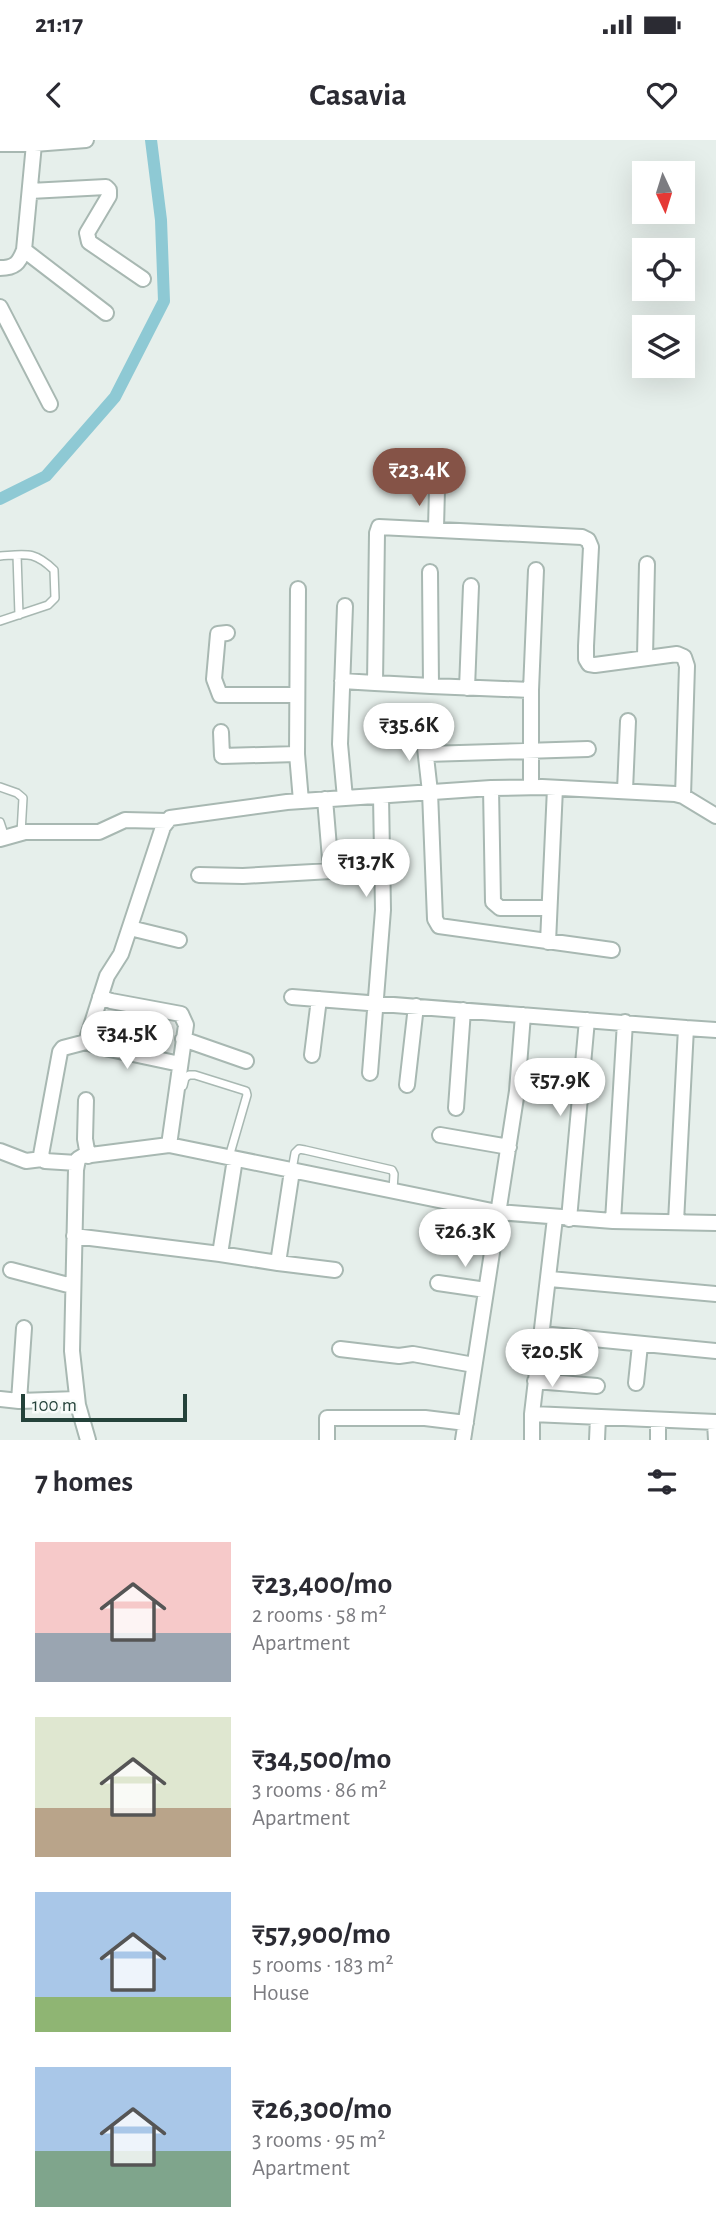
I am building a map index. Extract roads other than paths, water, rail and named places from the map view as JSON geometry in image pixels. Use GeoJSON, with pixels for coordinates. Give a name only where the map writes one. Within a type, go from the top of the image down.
{"type":"FeatureCollection","features":[{"type":"Feature","properties":{"kind":"street"},"geometry":{"type":"LineString","coordinates":[[0,144],[86,140]]}},
{"type":"Feature","properties":{"kind":"street"},"geometry":{"type":"LineString","coordinates":[[0,268],[9,268],[19,263],[24,250],[34,142]]}},
{"type":"Feature","properties":{"kind":"street"},"geometry":{"type":"LineString","coordinates":[[30,191],[106,187],[109,196],[87,233],[89,242],[143,279]]}},
{"type":"Feature","properties":{"kind":"street"},"geometry":{"type":"LineString","coordinates":[[24,250],[106,313]]}},
{"type":"Feature","properties":{"kind":"street"},"geometry":{"type":"LineString","coordinates":[[0,307],[50,404]]}},
{"type":"Feature","properties":{"kind":"street"},"geometry":{"type":"LineString","coordinates":[[436,528],[437,489]]}},
{"type":"Feature","properties":{"kind":"street"},"geometry":{"type":"LineString","coordinates":[[375,683],[379,527],[582,537],[588,540],[590,547],[586,659],[589,664],[677,654],[684,657],[687,666],[683,796]]}},
{"type":"Feature","properties":{"kind":"street"},"geometry":{"type":"LineString","coordinates":[[645,657],[647,564]]}},
{"type":"Feature","properties":{"kind":"street"},"geometry":{"type":"LineString","coordinates":[[531,787],[531,690],[536,570]]}},
{"type":"Feature","properties":{"kind":"street"},"geometry":{"type":"LineString","coordinates":[[430,572],[431,686]]}},
{"type":"Feature","properties":{"kind":"street"},"geometry":{"type":"LineString","coordinates":[[467,688],[471,586]]}},
{"type":"Feature","properties":{"kind":"street"},"geometry":{"type":"LineString","coordinates":[[298,590],[296,754],[301,801]]}},
{"type":"Feature","properties":{"kind":"street"},"geometry":{"type":"LineString","coordinates":[[345,606],[340,744],[345,798]]}},
{"type":"Feature","properties":{"kind":"street"},"geometry":{"type":"LineString","coordinates":[[227,633],[218,634],[214,679],[220,695],[297,695]]}},
{"type":"Feature","properties":{"kind":"street"},"geometry":{"type":"LineString","coordinates":[[342,681],[531,690]]}},
{"type":"Feature","properties":{"kind":"street"},"geometry":{"type":"LineString","coordinates":[[625,790],[628,721]]}},
{"type":"Feature","properties":{"kind":"street"},"geometry":{"type":"LineString","coordinates":[[423,730],[430,792],[435,919],[439,926],[612,950]]}},
{"type":"Feature","properties":{"kind":"street"},"geometry":{"type":"LineString","coordinates":[[221,732],[222,756],[296,754]]}},
{"type":"Feature","properties":{"kind":"street"},"geometry":{"type":"LineString","coordinates":[[426,754],[588,749]]}},
{"type":"Feature","properties":{"kind":"street"},"geometry":{"type":"LineString","coordinates":[[2,838],[20,833],[99,832],[125,820],[167,821],[177,816],[301,801],[491,788],[625,790],[683,796],[716,816]]}},
{"type":"Feature","properties":{"kind":"street"},"geometry":{"type":"LineString","coordinates":[[491,788],[493,902],[500,908],[549,908]]}},
{"type":"Feature","properties":{"kind":"street"},"geometry":{"type":"LineString","coordinates":[[548,942],[555,788]]}},
{"type":"Feature","properties":{"kind":"street"},"geometry":{"type":"LineString","coordinates":[[370,1073],[383,910],[381,796]]}},
{"type":"Feature","properties":{"kind":"street"},"geometry":{"type":"LineString","coordinates":[[200,875],[243,876],[331,871],[325,799]]}},
{"type":"Feature","properties":{"kind":"street"},"geometry":{"type":"LineString","coordinates":[[86,1042],[107,976],[119,958],[167,821]]}},
{"type":"Feature","properties":{"kind":"street"},"geometry":{"type":"LineString","coordinates":[[130,928],[179,940]]}},
{"type":"Feature","properties":{"kind":"street"},"geometry":{"type":"LineString","coordinates":[[100,997],[181,1014],[186,1025],[171,1145]]}},
{"type":"Feature","properties":{"kind":"street"},"geometry":{"type":"LineString","coordinates":[[292,997],[716,1030]]}},
{"type":"Feature","properties":{"kind":"street"},"geometry":{"type":"LineString","coordinates":[[312,1055],[319,999]]}},
{"type":"Feature","properties":{"kind":"street"},"geometry":{"type":"LineString","coordinates":[[407,1086],[416,1006]]}},
{"type":"Feature","properties":{"kind":"street"},"geometry":{"type":"LineString","coordinates":[[456,1108],[463,1010]]}},
{"type":"Feature","properties":{"kind":"street"},"geometry":{"type":"LineString","coordinates":[[463,1440],[517,1091],[523,1015]]}},
{"type":"Feature","properties":{"kind":"street"},"geometry":{"type":"LineString","coordinates":[[532,1440],[535,1381],[562,1218],[587,1020]]}},
{"type":"Feature","properties":{"kind":"street"},"geometry":{"type":"LineString","coordinates":[[612,1221],[625,1022]]}},
{"type":"Feature","properties":{"kind":"street"},"geometry":{"type":"LineString","coordinates":[[676,1222],[686,1028]]}},
{"type":"Feature","properties":{"kind":"street"},"geometry":{"type":"LineString","coordinates":[[183,1039],[246,1062]]}},
{"type":"Feature","properties":{"kind":"street"},"geometry":{"type":"LineString","coordinates":[[42,1159],[44,1132],[63,1048],[86,1042],[180,1065]]}},
{"type":"Feature","properties":{"kind":"street"},"geometry":{"type":"LineString","coordinates":[[86,1100],[85,1139],[74,1236],[72,1351],[77,1399],[88,1440]]}},
{"type":"Feature","properties":{"kind":"street"},"geometry":{"type":"LineString","coordinates":[[440,1135],[509,1147]]}},
{"type":"Feature","properties":{"kind":"street"},"geometry":{"type":"LineString","coordinates":[[0,1151],[26,1161],[82,1159],[171,1145],[497,1212],[612,1221],[716,1223]]}},
{"type":"Feature","properties":{"kind":"street"},"geometry":{"type":"LineString","coordinates":[[220,1254],[232,1158]]}},
{"type":"Feature","properties":{"kind":"street"},"geometry":{"type":"LineString","coordinates":[[278,1263],[292,1171]]}},
{"type":"Feature","properties":{"kind":"street"},"geometry":{"type":"LineString","coordinates":[[74,1236],[335,1270]]}},
{"type":"Feature","properties":{"kind":"street"},"geometry":{"type":"LineString","coordinates":[[11,1270],[72,1286]]}},
{"type":"Feature","properties":{"kind":"street"},"geometry":{"type":"LineString","coordinates":[[550,1279],[716,1294]]}},
{"type":"Feature","properties":{"kind":"street"},"geometry":{"type":"LineString","coordinates":[[438,1283],[486,1290]]}},
{"type":"Feature","properties":{"kind":"street"},"geometry":{"type":"LineString","coordinates":[[19,1401],[24,1328]]}},
{"type":"Feature","properties":{"kind":"street"},"geometry":{"type":"LineString","coordinates":[[542,1334],[716,1351]]}},
{"type":"Feature","properties":{"kind":"street"},"geometry":{"type":"LineString","coordinates":[[636,1383],[640,1345]]}},
{"type":"Feature","properties":{"kind":"street"},"geometry":{"type":"LineString","coordinates":[[340,1349],[399,1356],[413,1354],[474,1365]]}},
{"type":"Feature","properties":{"kind":"street"},"geometry":{"type":"LineString","coordinates":[[535,1381],[597,1386]]}},
{"type":"Feature","properties":{"kind":"street"},"geometry":{"type":"LineString","coordinates":[[0,1399],[77,1399]]}},
{"type":"Feature","properties":{"kind":"street"},"geometry":{"type":"LineString","coordinates":[[532,1414],[716,1422],[716,1440]]}},
{"type":"Feature","properties":{"kind":"street"},"geometry":{"type":"LineString","coordinates":[[597,1440],[598,1417]]}},
{"type":"Feature","properties":{"kind":"street"},"geometry":{"type":"LineString","coordinates":[[327,1440],[327,1418],[425,1418],[466,1423]]}},
{"type":"Feature","properties":{"kind":"street"},"geometry":{"type":"LineString","coordinates":[[658,1420],[658,1440]]}},
{"type":"Feature","properties":{"kind":"lane"},"geometry":{"type":"LineString","coordinates":[[17,555],[19,615]]}},
{"type":"Feature","properties":{"kind":"lane"},"geometry":{"type":"LineString","coordinates":[[0,556],[39,556],[54,570],[55,584],[55,598],[48,605],[0,621]]}},
{"type":"Feature","properties":{"kind":"lane"},"geometry":{"type":"LineString","coordinates":[[0,787],[23,798],[20,833]]}},
{"type":"Feature","properties":{"kind":"lane"},"geometry":{"type":"LineString","coordinates":[[0,822],[2,838]]}},
{"type":"Feature","properties":{"kind":"lane"},"geometry":{"type":"LineString","coordinates":[[171,1145],[185,1078],[195,1075],[246,1091],[232,1158]]}},
{"type":"Feature","properties":{"kind":"lane"},"geometry":{"type":"LineString","coordinates":[[292,1171],[295,1153],[299,1149],[305,1150],[392,1170],[393,1191]]}},
{"type":"Feature","properties":{"kind":"waterway"},"geometry":{"type":"LineString","coordinates":[[0,499],[46,476],[115,397],[164,301],[161,220],[151,140]]}}]}
